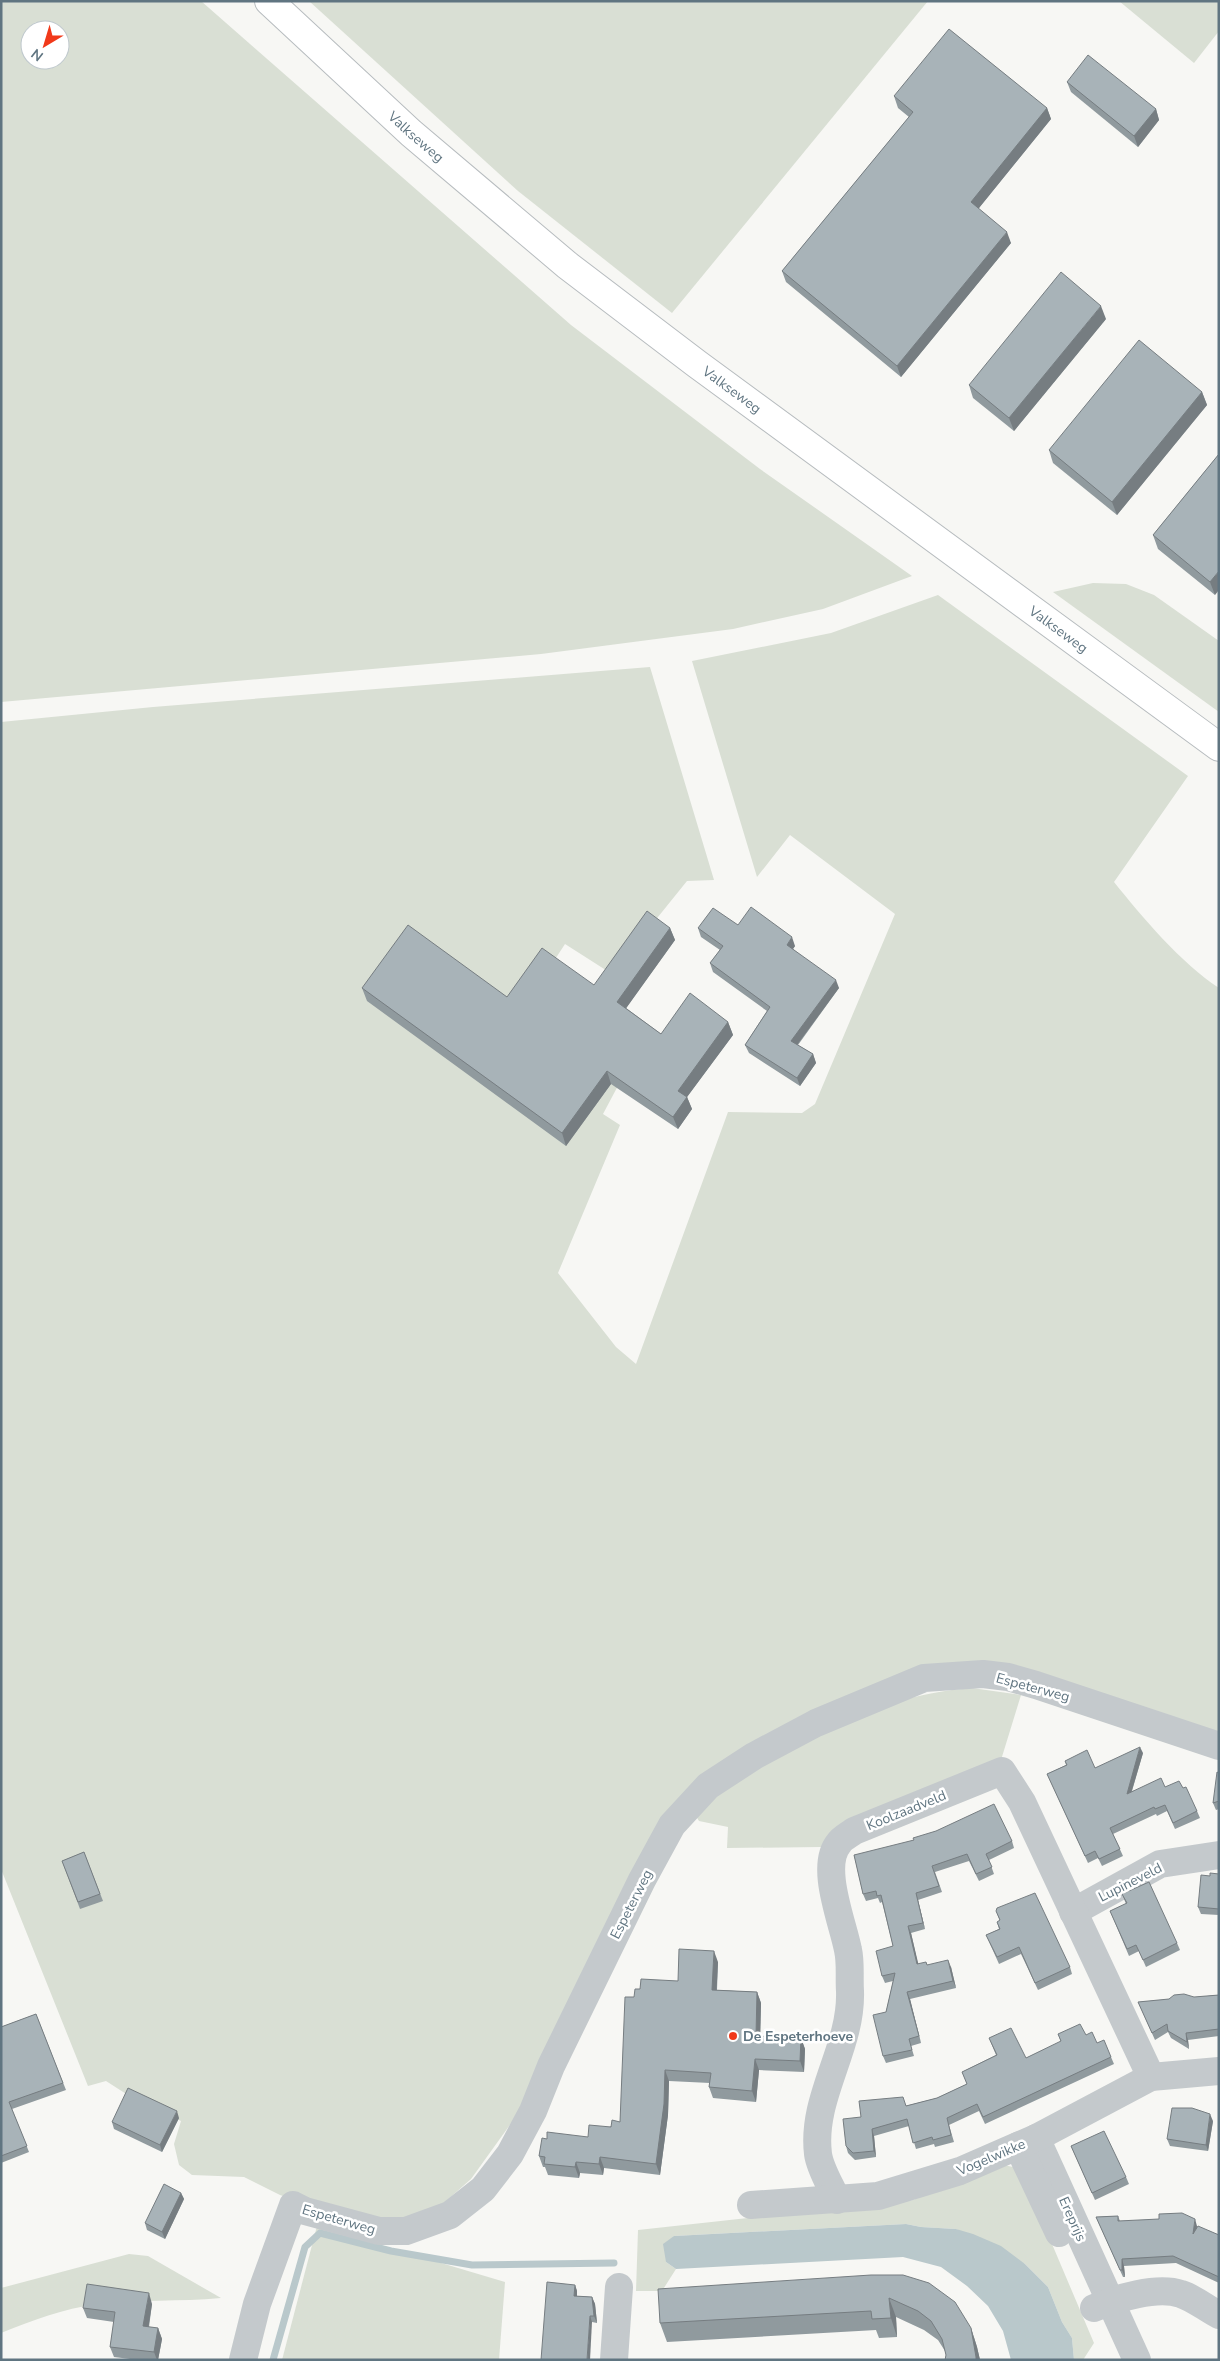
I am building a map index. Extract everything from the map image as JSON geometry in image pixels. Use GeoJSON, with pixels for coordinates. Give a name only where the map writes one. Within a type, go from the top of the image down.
{"type":"FeatureCollection","features":[{"type":"Feature","properties":{"kind":"main road","name":"Valkseweg"},"geometry":{"type":"LineString","coordinates":[[269,1],[410,133],[567,265],[713,376],[1219,747]]}},
{"type":"Feature","properties":{"kind":"street","name":"Espeterweg"},"geometry":{"type":"LineString","coordinates":[[243,2360],[257,2304],[293,2206],[379,2231],[406,2231],[450,2216],[483,2189],[510,2154],[533,2112],[555,2058],[642,1880],[672,1825],[708,1786],[754,1756],[816,1723],[924,1678],[983,1674],[1008,1677],[1036,1685],[1219,1746]]}},
{"type":"Feature","properties":{"kind":"street","name":"Koolzaadveld"},"geometry":{"type":"LineString","coordinates":[[836,2200],[818,2155],[819,2124],[827,2083],[842,2045],[850,2005],[848,1952],[831,1882],[833,1858],[838,1843],[854,1831],[1002,1771],[1022,1802],[1151,2077]]}},
{"type":"Feature","properties":{"kind":"street","name":"Lupineveld"},"geometry":{"type":"LineString","coordinates":[[1073,1912],[1160,1864],[1219,1855]]}},
{"type":"Feature","properties":{"kind":"street","name":"Vogelwikke"},"geometry":{"type":"LineString","coordinates":[[750,2205],[836,2200],[887,2193],[960,2171],[1027,2142],[1151,2077],[1219,2071]]}},
{"type":"Feature","properties":{"kind":"street","name":"Ereprijs"},"geometry":{"type":"LineString","coordinates":[[1027,2142],[1102,2305],[1137,2360]]}},
{"type":"Feature","properties":{"kind":"street"},"geometry":{"type":"LineString","coordinates":[[614,2360],[620,2287]]}},
{"type":"Feature","properties":{"kind":"street"},"geometry":{"type":"LineString","coordinates":[[1102,2305],[1144,2293],[1181,2294],[1219,2315]]}},
{"type":"Feature","properties":{"kind":"street","name":"Ereprijs"},"geometry":{"type":"LineString","coordinates":[[1102,2305],[1117,2360]]}},
{"type":"Feature","properties":{"kind":"shaded area"},"geometry":{"type":"Polygon","coordinates":[[[1,1],[201,1],[571,325],[760,469],[912,576],[823,609],[733,629],[541,654],[1,702],[1,1]]]}},
{"type":"Feature","properties":{"kind":"shaded area"},"geometry":{"type":"Polygon","coordinates":[[[309,1],[928,1],[672,313],[518,191],[309,1]]]}},
{"type":"Feature","properties":{"kind":"shaded area"},"geometry":{"type":"Polygon","coordinates":[[[1119,1],[1219,1],[1219,31],[1194,63],[1119,1]]]}},
{"type":"Feature","properties":{"kind":"shaded area"},"geometry":{"type":"Polygon","coordinates":[[[1093,583],[1126,584],[1154,595],[1219,641],[1219,712],[1053,592],[1093,583]]]}},
{"type":"Feature","properties":{"kind":"shaded area"},"geometry":{"type":"Polygon","coordinates":[[[938,595],[1188,776],[1114,882],[1150,925],[1177,953],[1219,988],[1219,1740],[957,1669],[699,1786],[522,2108],[471,2179],[428,2217],[366,2218],[340,2215],[280,2195],[244,2177],[192,2175],[179,2165],[174,2144],[181,2121],[134,2099],[106,2081],[88,2086],[1,1869],[1,722],[153,707],[650,667],[714,880],[687,881],[612,974],[565,944],[520,1013],[620,1082],[603,1114],[620,1125],[558,1273],[616,1347],[636,1364],[728,1112],[802,1113],[815,1104],[895,914],[790,835],[757,877],[692,661],[831,633],[938,595]]]}},
{"type":"Feature","properties":{"kind":"shaded area"},"geometry":{"type":"Polygon","coordinates":[[[972,1688],[1021,1695],[1001,1760],[821,1847],[727,1848],[728,1827],[699,1821],[696,1816],[728,1786],[784,1752],[893,1703],[932,1693],[972,1688]]]}},
{"type":"Feature","properties":{"kind":"shaded area"},"geometry":{"type":"Polygon","coordinates":[[[999,2164],[1013,2167],[1024,2178],[1094,2343],[1083,2360],[1074,2360],[1072,2338],[1062,2322],[1048,2287],[1025,2264],[956,2229],[906,2224],[674,2236],[666,2262],[676,2269],[662,2291],[636,2291],[638,2230],[913,2200],[999,2164]]]}},
{"type":"Feature","properties":{"kind":"shaded area"},"geometry":{"type":"Polygon","coordinates":[[[906,2224],[956,2229],[973,2234],[1001,2246],[1025,2264],[1048,2287],[1062,2322],[1072,2338],[1074,2360],[1011,2360],[1003,2331],[988,2306],[967,2286],[941,2267],[903,2257],[676,2269],[666,2262],[663,2244],[674,2236],[906,2224]]]}},
{"type":"Feature","properties":{"kind":"shaded area"},"geometry":{"type":"Polygon","coordinates":[[[317,2226],[505,2282],[499,2360],[282,2360],[317,2226]]]}},
{"type":"Feature","properties":{"kind":"shaded area"},"geometry":{"type":"Polygon","coordinates":[[[129,2254],[148,2256],[221,2298],[97,2304],[48,2316],[1,2333],[1,2288],[129,2254]]]}},
{"type":"Feature","properties":{"kind":"building"},"geometry":{"type":"Polygon","coordinates":[[[949,29],[1047,108],[971,202],[1007,232],[897,366],[782,271],[913,112],[894,96],[949,29]]]}},
{"type":"Feature","properties":{"kind":"building"},"geometry":{"type":"Polygon","coordinates":[[[1088,55],[1156,109],[1134,136],[1067,82],[1088,55]]]}},
{"type":"Feature","properties":{"kind":"building"},"geometry":{"type":"Polygon","coordinates":[[[1061,272],[1101,306],[1009,418],[969,385],[1061,272]]]}},
{"type":"Feature","properties":{"kind":"building"},"geometry":{"type":"Polygon","coordinates":[[[1139,340],[1202,392],[1112,502],[1049,450],[1139,340]]]}},
{"type":"Feature","properties":{"kind":"building"},"geometry":{"type":"Polygon","coordinates":[[[1219,454],[1219,571],[1210,582],[1153,535],[1219,454]]]}},
{"type":"Feature","properties":{"kind":"building"},"geometry":{"type":"Polygon","coordinates":[[[751,907],[792,937],[787,945],[836,980],[791,1041],[813,1054],[797,1078],[745,1045],[770,1007],[710,963],[723,946],[698,928],[713,908],[738,925],[751,907]]]}},
{"type":"Feature","properties":{"kind":"building"},"geometry":{"type":"Polygon","coordinates":[[[647,911],[670,928],[617,1002],[661,1034],[690,993],[728,1022],[678,1091],[687,1097],[673,1117],[607,1071],[562,1133],[362,988],[408,925],[507,997],[542,948],[594,985],[647,911]]]}},
{"type":"Feature","properties":{"kind":"building"},"geometry":{"type":"Polygon","coordinates":[[[1140,1747],[1127,1794],[1161,1778],[1165,1787],[1179,1781],[1183,1788],[1186,1787],[1197,1811],[1173,1823],[1165,1805],[1155,1809],[1154,1807],[1110,1828],[1120,1849],[1099,1859],[1095,1851],[1085,1856],[1047,1774],[1067,1765],[1065,1761],[1087,1750],[1095,1768],[1140,1747]]]}},
{"type":"Feature","properties":{"kind":"building"},"geometry":{"type":"Polygon","coordinates":[[[1217,1772],[1219,1773],[1219,1801],[1213,1803],[1217,1772]]]}},
{"type":"Feature","properties":{"kind":"building"},"geometry":{"type":"Polygon","coordinates":[[[994,1804],[1012,1841],[986,1854],[992,1867],[976,1874],[967,1854],[932,1866],[939,1886],[916,1893],[923,1923],[908,1926],[917,1964],[926,1962],[927,1965],[948,1960],[953,1981],[907,1992],[919,2036],[909,2039],[912,2050],[883,2056],[873,2015],[886,2012],[895,1973],[882,1976],[876,1951],[893,1946],[881,1895],[877,1896],[876,1891],[863,1894],[854,1855],[914,1840],[913,1838],[936,1831],[994,1804]]]}},
{"type":"Feature","properties":{"kind":"building"},"geometry":{"type":"Polygon","coordinates":[[[84,1852],[100,1894],[78,1902],[62,1861],[84,1852]]]}},
{"type":"Feature","properties":{"kind":"building"},"geometry":{"type":"Polygon","coordinates":[[[1210,1873],[1219,1874],[1219,1909],[1198,1907],[1201,1875],[1210,1876],[1210,1873]]]}},
{"type":"Feature","properties":{"kind":"building"},"geometry":{"type":"Polygon","coordinates":[[[1149,1882],[1177,1943],[1143,1960],[1136,1945],[1127,1949],[1110,1911],[1127,1903],[1122,1894],[1149,1882]]]}},
{"type":"Feature","properties":{"kind":"building"},"geometry":{"type":"Polygon","coordinates":[[[1035,1893],[1070,1967],[1035,1983],[1019,1947],[997,1957],[986,1935],[1000,1929],[997,1922],[1000,1920],[996,1911],[997,1908],[1035,1893]]]}},
{"type":"Feature","properties":{"kind":"building"},"geometry":{"type":"Polygon","coordinates":[[[679,1949],[714,1951],[712,1990],[757,1992],[756,2036],[801,2038],[800,2061],[755,2059],[752,2091],[709,2087],[711,2073],[665,2070],[664,2104],[656,2164],[600,2157],[599,2164],[576,2162],[575,2167],[544,2164],[545,2157],[539,2156],[542,2138],[547,2139],[547,2132],[588,2137],[589,2125],[611,2127],[612,2120],[620,2122],[625,1997],[634,1997],[635,1989],[640,1989],[641,1979],[678,1981],[679,1949]]]}},
{"type":"Feature","properties":{"kind":"building"},"geometry":{"type":"Polygon","coordinates":[[[1184,1994],[1194,1997],[1219,1995],[1219,2029],[1186,2033],[1187,2042],[1168,2031],[1167,2024],[1152,2033],[1138,2002],[1169,1999],[1174,1995],[1184,1994]]]}},
{"type":"Feature","properties":{"kind":"building"},"geometry":{"type":"Polygon","coordinates":[[[36,2014],[63,2083],[9,2102],[27,2146],[1,2156],[1,2027],[36,2014]]]}},
{"type":"Feature","properties":{"kind":"building"},"geometry":{"type":"Polygon","coordinates":[[[1080,2024],[1086,2035],[1092,2032],[1097,2043],[1104,2040],[1111,2057],[983,2117],[977,2104],[947,2118],[951,2135],[933,2140],[932,2137],[913,2143],[907,2119],[872,2129],[874,2151],[853,2153],[846,2146],[843,2119],[861,2117],[859,2101],[903,2097],[906,2106],[937,2098],[967,2084],[962,2072],[997,2055],[989,2038],[1011,2028],[1026,2058],[1061,2041],[1058,2034],[1080,2024]]]}},
{"type":"Feature","properties":{"kind":"building"},"geometry":{"type":"Polygon","coordinates":[[[128,2088],[177,2111],[160,2145],[112,2122],[128,2088]]]}},
{"type":"Feature","properties":{"kind":"building"},"geometry":{"type":"Polygon","coordinates":[[[1172,2108],[1192,2108],[1210,2114],[1206,2145],[1167,2139],[1172,2108]]]}},
{"type":"Feature","properties":{"kind":"building"},"geometry":{"type":"Polygon","coordinates":[[[1104,2131],[1126,2177],[1092,2193],[1071,2146],[1104,2131]]]}},
{"type":"Feature","properties":{"kind":"building"},"geometry":{"type":"Polygon","coordinates":[[[164,2184],[181,2193],[162,2232],[145,2223],[164,2184]]]}},
{"type":"Feature","properties":{"kind":"building"},"geometry":{"type":"Polygon","coordinates":[[[1182,2213],[1195,2219],[1193,2234],[1198,2226],[1219,2235],[1219,2277],[1173,2256],[1122,2259],[1122,2270],[1120,2270],[1096,2217],[1118,2216],[1118,2221],[1159,2219],[1159,2214],[1182,2213]]]}},
{"type":"Feature","properties":{"kind":"building"},"geometry":{"type":"Polygon","coordinates":[[[871,2275],[903,2275],[929,2283],[955,2302],[971,2328],[976,2360],[945,2360],[946,2355],[942,2339],[931,2321],[918,2311],[889,2298],[891,2318],[872,2319],[871,2311],[660,2323],[658,2289],[871,2275]]]}},
{"type":"Feature","properties":{"kind":"building"},"geometry":{"type":"Polygon","coordinates":[[[547,2282],[575,2285],[574,2296],[592,2297],[594,2316],[590,2316],[587,2360],[541,2360],[547,2282]]]}},
{"type":"Feature","properties":{"kind":"building"},"geometry":{"type":"Polygon","coordinates":[[[87,2284],[149,2293],[143,2326],[158,2328],[154,2352],[110,2347],[115,2312],[83,2308],[87,2284]]]}},
{"type":"Feature","properties":{"kind":"waterway"},"geometry":{"type":"LineString","coordinates":[[273,2360],[305,2247],[320,2233],[391,2251],[472,2265],[614,2263]]}},
{"type":"Feature","properties":{"kind":"place","name":"De Espeterhoeve"},"geometry":{"type":"Point","coordinates":[733,2036]}}]}
